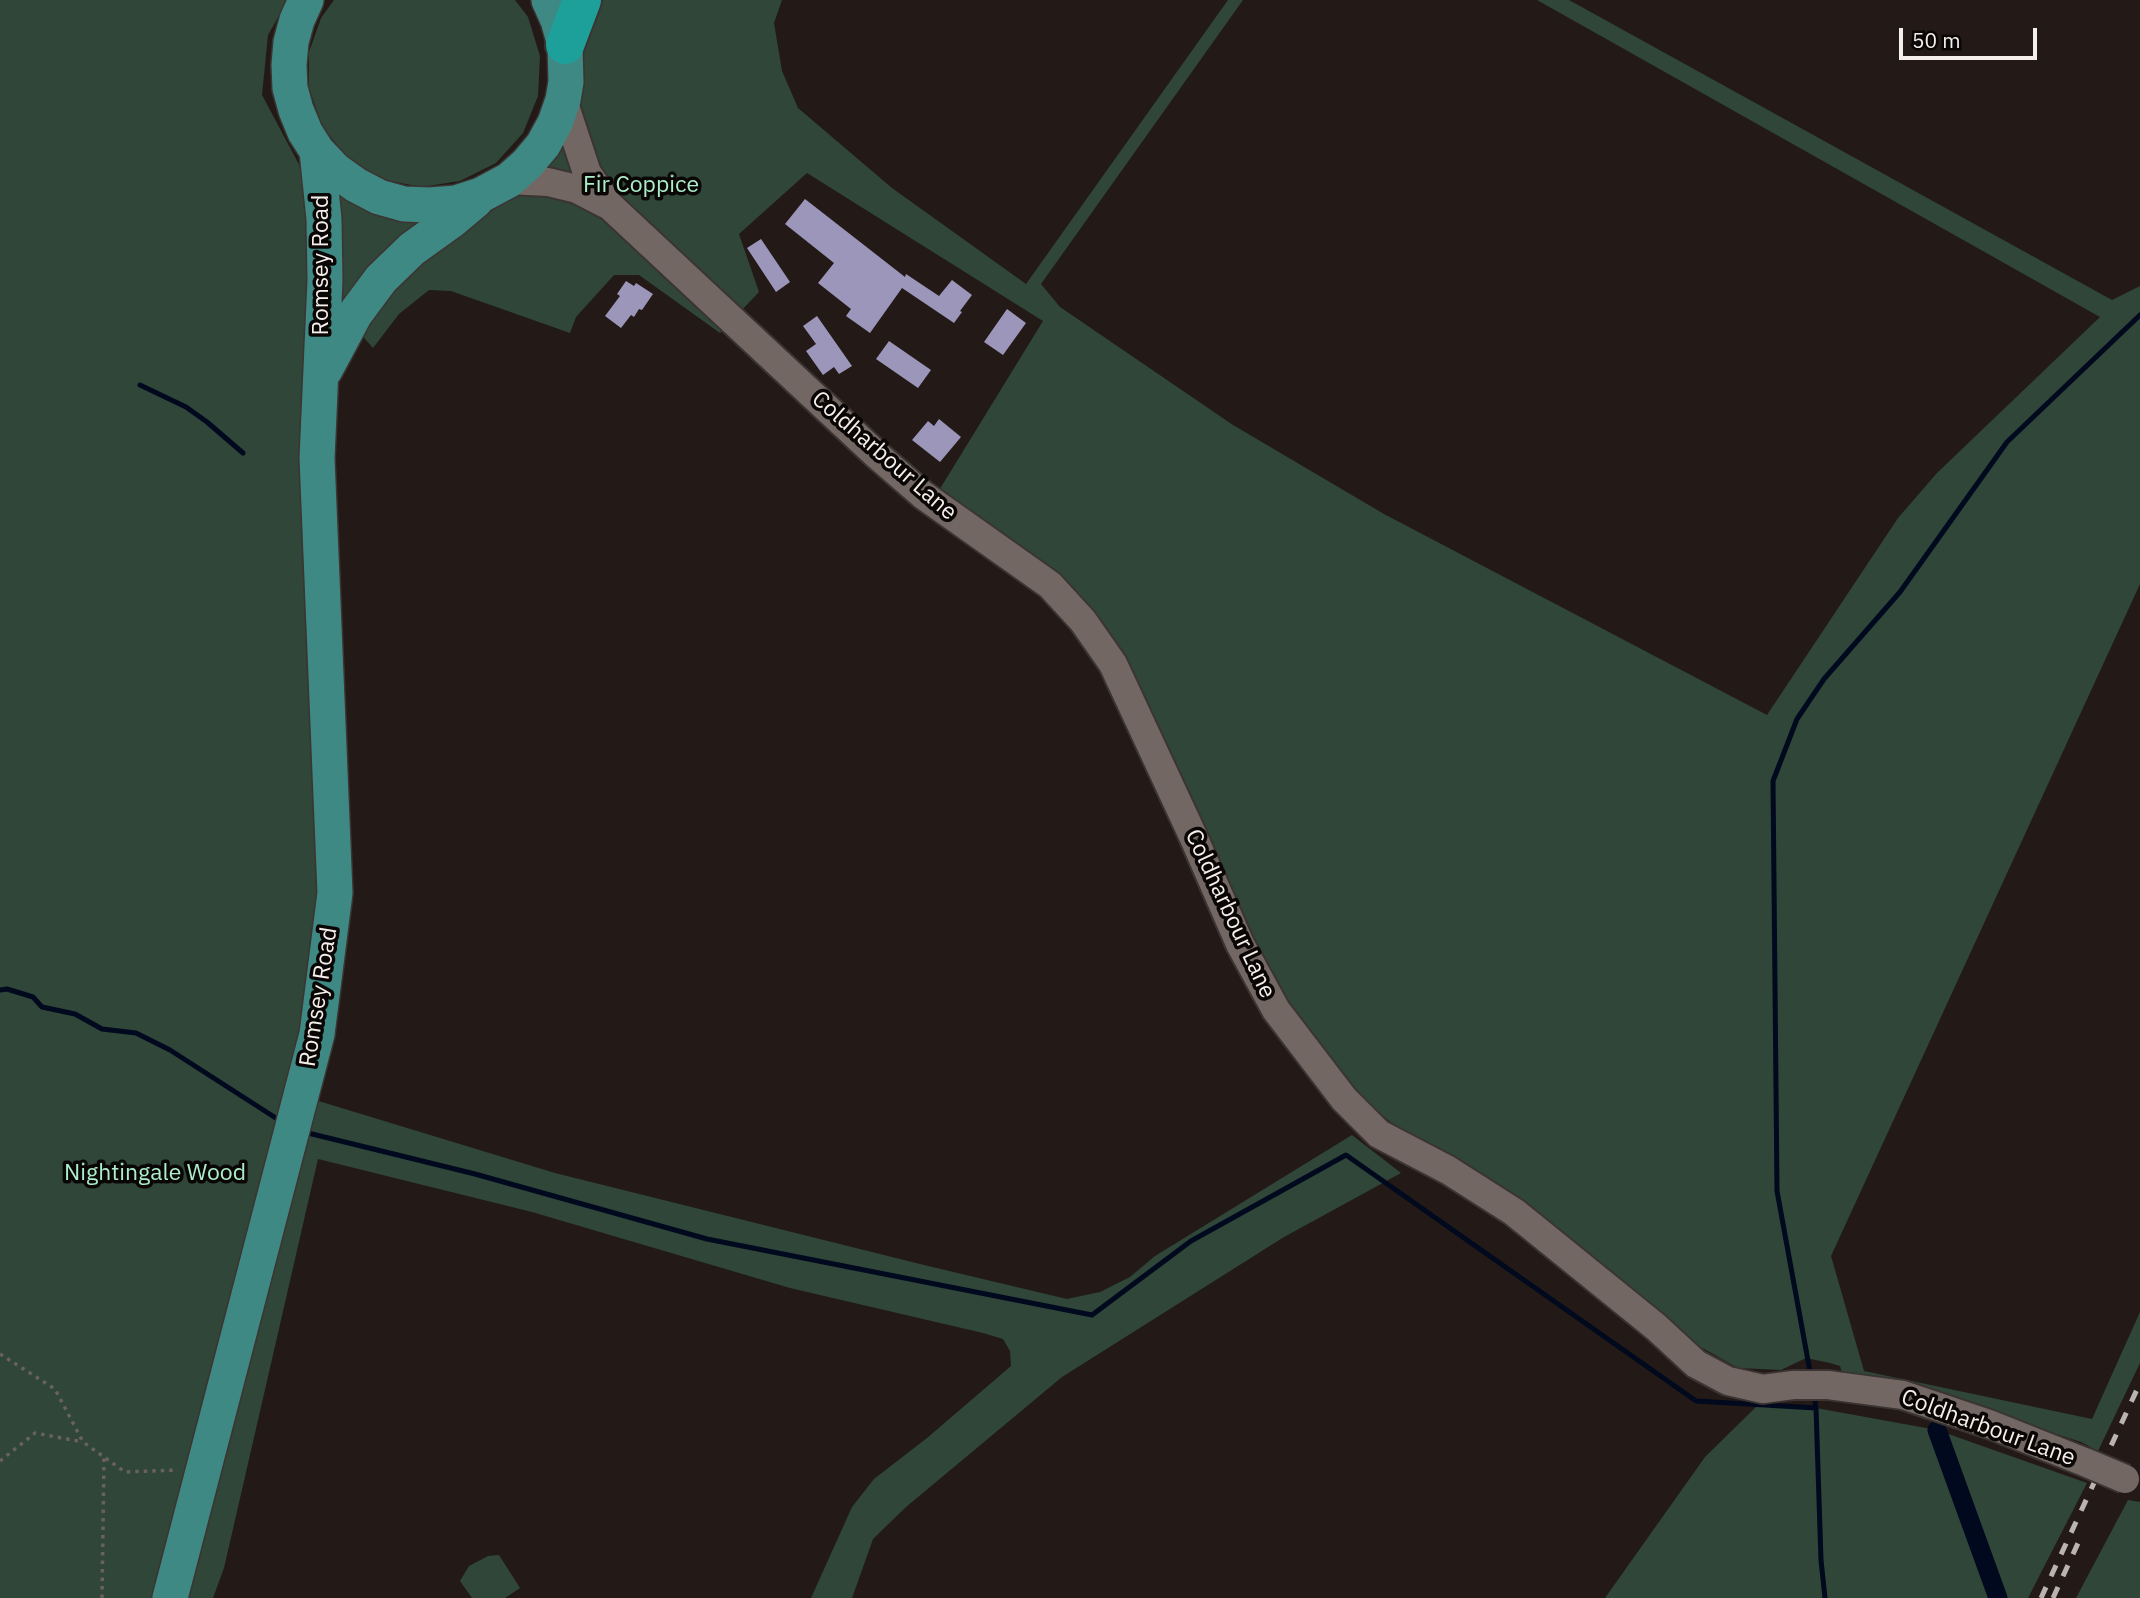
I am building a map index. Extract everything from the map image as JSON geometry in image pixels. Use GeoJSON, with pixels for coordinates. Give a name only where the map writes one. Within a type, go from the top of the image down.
{"type":"FeatureCollection","features":[{"type":"Feature","properties":{"kind":"highway"},"geometry":{"type":"LineString","coordinates":[[565,45],[582,0]]}},
{"type":"Feature","properties":{"kind":"main road"},"geometry":{"type":"LineString","coordinates":[[306,0],[291,42],[290,88],[305,132],[317,151],[335,170],[379,197],[404,204],[456,203],[495,187]]}},
{"type":"Feature","properties":{"kind":"main road","name":"Romsey Road"},"geometry":{"type":"LineString","coordinates":[[320,379],[355,314],[382,279],[412,249],[527,164],[543,145],[563,100],[566,63],[565,45],[549,0]]}},
{"type":"Feature","properties":{"kind":"main road","name":"Romsey Road"},"geometry":{"type":"LineString","coordinates":[[170,1598],[317,1034],[335,893],[317,457],[325,280],[324,219],[317,151]]}},
{"type":"Feature","properties":{"kind":"street","name":"Coldharbour Lane"},"geometry":{"type":"LineString","coordinates":[[563,100],[587,173],[609,205],[878,456],[923,495],[1050,585],[1083,621],[1112,664],[1193,836],[1240,944],[1276,1010],[1344,1099],[1379,1134],[1448,1170],[1514,1212],[1646,1319],[1696,1364],[1728,1381],[1763,1389],[1812,1385],[1903,1395],[1989,1424],[2133,1482]]}},
{"type":"Feature","properties":{"kind":"street","name":"Coldharbour Lane"},"geometry":{"type":"LineString","coordinates":[[495,187],[548,182],[578,189],[609,205]]}},
{"type":"Feature","properties":{"kind":"path"},"geometry":{"type":"LineString","coordinates":[[0,1354],[55,1389],[83,1442]]}},
{"type":"Feature","properties":{"kind":"path"},"geometry":{"type":"LineString","coordinates":[[0,1461],[34,1433],[83,1442],[125,1472],[203,1469]]}},
{"type":"Feature","properties":{"kind":"path"},"geometry":{"type":"LineString","coordinates":[[102,1598],[104,1457]]}},
{"type":"Feature","properties":{"kind":"green space","name":"Nightingale Wood"},"geometry":{"type":"Polygon","coordinates":[[[0,0],[288,0],[268,35],[262,95],[303,172],[308,231],[325,891],[289,1092],[555,1173],[1067,1299],[1100,1292],[1130,1277],[1155,1256],[1352,1135],[1401,1173],[1284,1237],[1062,1377],[906,1507],[873,1539],[852,1598],[811,1598],[852,1507],[874,1479],[1011,1366],[1010,1351],[1003,1339],[790,1288],[532,1212],[318,1159],[224,1568],[213,1598],[0,1598],[0,0]]]}},
{"type":"Feature","properties":{"kind":"green space"},"geometry":{"type":"Polygon","coordinates":[[[334,0],[515,0],[528,17],[540,56],[538,96],[523,133],[496,163],[460,181],[421,187],[381,179],[347,158],[322,126],[309,88],[309,52],[321,18],[334,0]]]}},
{"type":"Feature","properties":{"kind":"green space","name":"Fir Coppice"},"geometry":{"type":"Polygon","coordinates":[[[603,0],[782,0],[774,23],[782,71],[798,108],[892,188],[1026,284],[1228,0],[1243,0],[1041,284],[1060,307],[1233,425],[1384,514],[1767,715],[1898,518],[1937,473],[2100,317],[1537,0],[1569,0],[2112,300],[2140,286],[2140,584],[1831,1256],[1864,1371],[2092,1419],[2140,1312],[2140,1363],[2098,1451],[2081,1442],[1916,1389],[1843,1376],[1840,1366],[1830,1363],[1806,1358],[1781,1370],[1738,1368],[1683,1337],[1481,1176],[1429,1143],[1400,1130],[1370,1105],[1298,1023],[1244,928],[1121,664],[938,492],[1043,321],[807,173],[739,234],[759,292],[720,333],[639,275],[614,275],[576,317],[570,333],[451,291],[429,290],[399,314],[373,348],[358,331],[388,287],[517,194],[579,63],[603,0]]]}},
{"type":"Feature","properties":{"kind":"green space"},"geometry":{"type":"Polygon","coordinates":[[[334,178],[436,216],[337,319],[334,178]]]}},
{"type":"Feature","properties":{"kind":"green space"},"geometry":{"type":"Polygon","coordinates":[[[1758,1405],[1816,1408],[1937,1430],[2087,1483],[2028,1598],[1605,1598],[1705,1457],[1758,1405]]]}},
{"type":"Feature","properties":{"kind":"green space"},"geometry":{"type":"Polygon","coordinates":[[[2128,1500],[2140,1502],[2140,1598],[2076,1598],[2128,1500]]]}},
{"type":"Feature","properties":{"kind":"green space"},"geometry":{"type":"Polygon","coordinates":[[[499,1555],[520,1588],[505,1598],[472,1598],[460,1581],[469,1566],[488,1556],[499,1555]]]}},
{"type":"Feature","properties":{"kind":"building"},"geometry":{"type":"Polygon","coordinates":[[[805,199],[905,277],[906,274],[939,296],[952,280],[972,295],[954,323],[902,288],[870,333],[846,316],[851,309],[818,283],[834,263],[785,224],[805,199]]]}},
{"type":"Feature","properties":{"kind":"building"},"geometry":{"type":"Polygon","coordinates":[[[761,239],[790,282],[776,292],[747,248],[761,239]]]}},
{"type":"Feature","properties":{"kind":"building"},"geometry":{"type":"Polygon","coordinates":[[[626,281],[634,286],[636,283],[653,294],[642,310],[639,309],[634,317],[631,315],[621,328],[605,316],[620,296],[617,294],[626,281]]]}},
{"type":"Feature","properties":{"kind":"building"},"geometry":{"type":"Polygon","coordinates":[[[1007,309],[1026,323],[1003,355],[984,342],[1007,309]]]}},
{"type":"Feature","properties":{"kind":"building"},"geometry":{"type":"Polygon","coordinates":[[[817,316],[852,366],[839,374],[834,367],[823,375],[806,351],[816,344],[803,326],[817,316]]]}},
{"type":"Feature","properties":{"kind":"building"},"geometry":{"type":"Polygon","coordinates":[[[889,341],[931,370],[918,388],[876,359],[889,341]]]}},
{"type":"Feature","properties":{"kind":"building"},"geometry":{"type":"Polygon","coordinates":[[[939,419],[961,437],[940,462],[912,440],[928,421],[934,426],[939,419]]]}},
{"type":"Feature","properties":{"kind":"waterway"},"geometry":{"type":"LineString","coordinates":[[1811,1377],[1777,1191],[1773,781],[1797,719],[1824,679],[1900,592],[2007,442],[2140,315]]}},
{"type":"Feature","properties":{"kind":"waterway"},"geometry":{"type":"LineString","coordinates":[[140,385],[186,407],[243,453]]}},
{"type":"Feature","properties":{"kind":"waterway"},"geometry":{"type":"LineString","coordinates":[[0,990],[7,989],[33,997],[42,1007],[75,1014],[102,1029],[136,1033],[170,1050],[282,1122]]}},
{"type":"Feature","properties":{"kind":"waterway"},"geometry":{"type":"LineString","coordinates":[[304,1132],[475,1174],[707,1239],[1092,1315],[1191,1241],[1346,1155],[1696,1401],[1816,1408],[1814,1393]]}},
{"type":"Feature","properties":{"kind":"waterway"},"geometry":{"type":"LineString","coordinates":[[1816,1408],[1821,1560],[1825,1598]]}},
{"type":"Feature","properties":{"kind":"waterway"},"geometry":{"type":"LineString","coordinates":[[1937,1430],[1998,1598]]}},
{"type":"Feature","properties":{"kind":"railway"},"geometry":{"type":"LineString","coordinates":[[2041,1598],[2140,1383]]}},
{"type":"Feature","properties":{"kind":"railway"},"geometry":{"type":"LineString","coordinates":[[2053,1598],[2079,1541]]}}]}
